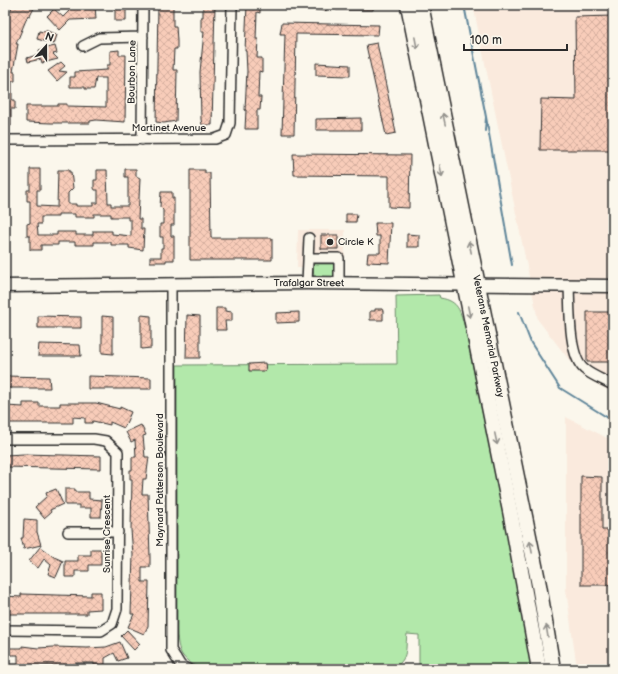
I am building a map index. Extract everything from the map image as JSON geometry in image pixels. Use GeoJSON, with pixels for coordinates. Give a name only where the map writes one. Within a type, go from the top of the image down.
{"type":"FeatureCollection","features":[{"type":"Feature","properties":{"kind":"highway","name":"Veterans Memorial Parkway"},"geometry":{"type":"LineString","coordinates":[[408,5],[511,516],[539,669]]}},
{"type":"Feature","properties":{"kind":"highway","name":"Veterans Memorial Parkway"},"geometry":{"type":"LineString","coordinates":[[421,5],[538,577],[553,669]]}},
{"type":"Feature","properties":{"kind":"main road","name":"Trafalgar Street"},"geometry":{"type":"LineString","coordinates":[[5,286],[307,283],[613,286]]}},
{"type":"Feature","properties":{"kind":"street","name":"Bourbon Lane"},"geometry":{"type":"LineString","coordinates":[[142,140],[143,5]]}},
{"type":"Feature","properties":{"kind":"street","name":"Martinet Avenue"},"geometry":{"type":"LineString","coordinates":[[5,140],[215,139],[226,135],[230,122],[232,5]]}},
{"type":"Feature","properties":{"kind":"street"},"geometry":{"type":"LineString","coordinates":[[83,46],[99,38],[143,37]]}},
{"type":"Feature","properties":{"kind":"street"},"geometry":{"type":"LineString","coordinates":[[307,283],[308,238]]}},
{"type":"Feature","properties":{"kind":"street"},"geometry":{"type":"LineString","coordinates":[[308,258],[339,258],[339,284]]}},
{"type":"Feature","properties":{"kind":"street","name":"Maynard Patterson Boulevard"},"geometry":{"type":"LineString","coordinates":[[171,285],[171,650],[181,666],[188,669]]}},
{"type":"Feature","properties":{"kind":"street"},"geometry":{"type":"LineString","coordinates":[[568,285],[572,339],[577,360],[584,369],[613,386]]}},
{"type":"Feature","properties":{"kind":"street","name":"Sunrise Crescent"},"geometry":{"type":"LineString","coordinates":[[5,439],[94,439],[106,441],[118,452],[117,609],[112,624],[101,631],[5,630]]}},
{"type":"Feature","properties":{"kind":"street"},"geometry":{"type":"LineString","coordinates":[[68,532],[118,532]]}},
{"type":"Feature","properties":{"kind":"shaded area"},"geometry":{"type":"Polygon","coordinates":[[[473,5],[613,5],[613,393],[581,375],[538,320],[473,5]]]}},
{"type":"Feature","properties":{"kind":"shaded area"},"geometry":{"type":"Polygon","coordinates":[[[298,230],[345,230],[345,269],[297,268],[298,230]]]}},
{"type":"Feature","properties":{"kind":"shaded area"},"geometry":{"type":"Polygon","coordinates":[[[566,417],[613,441],[613,669],[577,669],[566,590],[566,417]]]}},
{"type":"Feature","properties":{"kind":"green space"},"geometry":{"type":"Polygon","coordinates":[[[313,264],[336,264],[335,279],[314,279],[313,264]]]}},
{"type":"Feature","properties":{"kind":"green space"},"geometry":{"type":"Polygon","coordinates":[[[439,295],[440,298],[446,299],[455,304],[460,312],[465,328],[515,572],[532,669],[419,669],[419,635],[407,634],[404,656],[395,667],[199,668],[188,661],[184,658],[178,645],[177,632],[177,365],[397,364],[396,296],[439,295]]]}},
{"type":"Feature","properties":{"kind":"building"},"geometry":{"type":"Polygon","coordinates":[[[14,5],[28,5],[34,8],[30,16],[28,15],[16,44],[18,44],[13,72],[15,72],[15,81],[12,81],[12,100],[15,100],[15,109],[11,109],[11,126],[5,126],[5,24],[10,10],[14,5]]]}},
{"type":"Feature","properties":{"kind":"building"},"geometry":{"type":"Polygon","coordinates":[[[95,5],[96,19],[70,20],[60,30],[47,16],[54,9],[63,17],[69,11],[68,6],[95,5]]]}},
{"type":"Feature","properties":{"kind":"building"},"geometry":{"type":"Polygon","coordinates":[[[115,5],[126,5],[126,21],[115,21],[115,5]]]}},
{"type":"Feature","properties":{"kind":"building"},"geometry":{"type":"Polygon","coordinates":[[[158,5],[173,5],[173,26],[176,26],[177,41],[177,49],[174,49],[173,70],[177,70],[176,121],[164,123],[156,122],[158,5]]]}},
{"type":"Feature","properties":{"kind":"building"},"geometry":{"type":"Polygon","coordinates":[[[203,5],[215,5],[212,125],[202,125],[201,119],[200,72],[204,32],[201,32],[203,5]]]}},
{"type":"Feature","properties":{"kind":"building"},"geometry":{"type":"Polygon","coordinates":[[[247,5],[260,5],[260,13],[257,12],[256,39],[258,39],[257,58],[262,58],[262,72],[259,71],[258,97],[261,97],[260,110],[257,110],[257,129],[245,129],[247,71],[245,51],[247,5]]]}},
{"type":"Feature","properties":{"kind":"building"},"geometry":{"type":"Polygon","coordinates":[[[306,5],[326,5],[326,11],[306,9],[306,5]]]}},
{"type":"Feature","properties":{"kind":"building"},"geometry":{"type":"Polygon","coordinates":[[[336,5],[374,5],[373,10],[336,10],[336,5]]]}},
{"type":"Feature","properties":{"kind":"building"},"geometry":{"type":"Polygon","coordinates":[[[613,16],[613,150],[540,150],[541,99],[576,100],[575,17],[613,16]]]}},
{"type":"Feature","properties":{"kind":"building"},"geometry":{"type":"Polygon","coordinates":[[[282,23],[379,25],[378,35],[296,34],[294,134],[282,134],[285,34],[280,34],[282,23]]]}},
{"type":"Feature","properties":{"kind":"building"},"geometry":{"type":"Polygon","coordinates":[[[45,30],[57,35],[54,44],[37,39],[39,31],[44,32],[45,30]]]}},
{"type":"Feature","properties":{"kind":"building"},"geometry":{"type":"Polygon","coordinates":[[[377,43],[396,133],[386,135],[366,45],[377,43]]]}},
{"type":"Feature","properties":{"kind":"building"},"geometry":{"type":"Polygon","coordinates":[[[55,46],[57,53],[53,54],[58,59],[42,63],[41,59],[28,62],[27,58],[40,54],[39,50],[55,46]]]}},
{"type":"Feature","properties":{"kind":"building"},"geometry":{"type":"Polygon","coordinates":[[[119,50],[119,55],[126,55],[125,122],[96,120],[90,121],[90,123],[26,122],[26,106],[58,106],[58,104],[67,104],[67,106],[106,107],[106,78],[96,78],[94,89],[85,89],[85,87],[70,87],[70,77],[75,77],[75,72],[107,70],[107,65],[110,65],[110,51],[119,50]]]}},
{"type":"Feature","properties":{"kind":"building"},"geometry":{"type":"Polygon","coordinates":[[[61,62],[65,66],[59,71],[67,72],[57,81],[48,71],[61,62]]]}},
{"type":"Feature","properties":{"kind":"building"},"geometry":{"type":"Polygon","coordinates":[[[316,63],[350,65],[350,76],[316,75],[316,63]]]}},
{"type":"Feature","properties":{"kind":"building"},"geometry":{"type":"Polygon","coordinates":[[[361,118],[361,130],[316,130],[316,119],[361,118]]]}},
{"type":"Feature","properties":{"kind":"building"},"geometry":{"type":"Polygon","coordinates":[[[293,154],[410,155],[409,208],[389,207],[389,176],[294,175],[293,154]]]}},
{"type":"Feature","properties":{"kind":"building"},"geometry":{"type":"Polygon","coordinates":[[[30,169],[40,169],[40,190],[37,190],[37,206],[57,207],[58,170],[69,170],[69,172],[71,172],[73,188],[68,193],[68,204],[76,204],[76,206],[93,206],[93,203],[98,203],[98,190],[95,190],[94,188],[94,180],[97,180],[97,170],[107,170],[108,203],[111,203],[111,206],[128,206],[128,177],[125,177],[125,169],[136,169],[136,176],[140,178],[138,219],[141,219],[141,229],[144,229],[143,250],[129,248],[129,245],[111,245],[111,242],[94,242],[94,245],[75,245],[75,242],[58,242],[58,245],[41,245],[41,250],[30,250],[30,236],[27,236],[27,224],[30,223],[30,201],[27,201],[27,190],[30,190],[30,169]],[[58,214],[58,217],[41,217],[41,224],[37,224],[38,235],[57,235],[57,232],[76,232],[76,235],[93,235],[93,231],[112,231],[112,234],[131,236],[131,220],[128,220],[128,217],[111,217],[111,214],[94,214],[94,217],[75,217],[75,214],[58,214]]]}},
{"type":"Feature","properties":{"kind":"building"},"geometry":{"type":"Polygon","coordinates":[[[190,170],[205,170],[205,173],[210,173],[211,238],[272,238],[272,260],[190,260],[190,170]]]}},
{"type":"Feature","properties":{"kind":"building"},"geometry":{"type":"Polygon","coordinates":[[[161,192],[172,192],[172,198],[174,198],[174,225],[171,225],[171,236],[174,236],[174,260],[166,260],[166,262],[150,262],[150,257],[161,257],[161,248],[163,248],[163,237],[160,237],[160,224],[163,224],[163,210],[160,207],[161,192]]]}},
{"type":"Feature","properties":{"kind":"building"},"geometry":{"type":"Polygon","coordinates":[[[346,214],[357,214],[356,222],[346,222],[346,214]]]}},
{"type":"Feature","properties":{"kind":"building"},"geometry":{"type":"Polygon","coordinates":[[[375,223],[391,223],[389,263],[367,262],[368,253],[380,253],[380,236],[376,236],[375,223]]]}},
{"type":"Feature","properties":{"kind":"building"},"geometry":{"type":"Polygon","coordinates":[[[407,234],[419,235],[419,247],[407,247],[407,234]]]}},
{"type":"Feature","properties":{"kind":"building","name":"Circle K"},"geometry":{"type":"Polygon","coordinates":[[[321,235],[338,235],[338,249],[321,249],[321,235]]]}},
{"type":"Feature","properties":{"kind":"building"},"geometry":{"type":"Polygon","coordinates":[[[216,308],[225,308],[225,311],[232,312],[232,321],[225,321],[226,330],[216,330],[216,308]]]}},
{"type":"Feature","properties":{"kind":"building"},"geometry":{"type":"Polygon","coordinates":[[[375,309],[382,309],[383,320],[370,320],[370,311],[375,311],[375,309]]]}},
{"type":"Feature","properties":{"kind":"building"},"geometry":{"type":"Polygon","coordinates":[[[299,312],[299,322],[276,323],[276,313],[299,312]]]}},
{"type":"Feature","properties":{"kind":"building"},"geometry":{"type":"Polygon","coordinates":[[[587,312],[613,312],[613,362],[587,362],[587,312]]]}},
{"type":"Feature","properties":{"kind":"building"},"geometry":{"type":"Polygon","coordinates":[[[141,315],[151,316],[151,348],[141,349],[141,315]]]}},
{"type":"Feature","properties":{"kind":"building"},"geometry":{"type":"Polygon","coordinates":[[[187,315],[200,316],[200,358],[186,358],[187,315]]]}},
{"type":"Feature","properties":{"kind":"building"},"geometry":{"type":"Polygon","coordinates":[[[38,316],[81,317],[81,328],[38,328],[38,316]]]}},
{"type":"Feature","properties":{"kind":"building"},"geometry":{"type":"Polygon","coordinates":[[[102,316],[113,317],[113,354],[102,353],[102,316]]]}},
{"type":"Feature","properties":{"kind":"building"},"geometry":{"type":"Polygon","coordinates":[[[39,344],[80,345],[81,356],[38,356],[39,344]]]}},
{"type":"Feature","properties":{"kind":"building"},"geometry":{"type":"Polygon","coordinates":[[[265,363],[266,371],[249,371],[249,364],[265,363]]]}},
{"type":"Feature","properties":{"kind":"building"},"geometry":{"type":"Polygon","coordinates":[[[5,376],[49,377],[50,388],[5,388],[5,376]]]}},
{"type":"Feature","properties":{"kind":"building"},"geometry":{"type":"Polygon","coordinates":[[[88,376],[151,378],[151,389],[88,389],[88,376]]]}},
{"type":"Feature","properties":{"kind":"building"},"geometry":{"type":"Polygon","coordinates":[[[23,403],[39,403],[39,406],[60,406],[60,403],[96,403],[120,409],[120,407],[131,412],[124,428],[110,422],[110,425],[93,421],[92,423],[85,423],[85,418],[73,417],[73,423],[6,423],[6,406],[23,407],[23,403]]]}},
{"type":"Feature","properties":{"kind":"building"},"geometry":{"type":"Polygon","coordinates":[[[141,425],[146,435],[143,436],[145,457],[149,457],[146,479],[143,479],[142,494],[148,494],[150,557],[150,567],[142,567],[142,582],[149,582],[148,626],[144,634],[128,627],[134,614],[131,614],[133,555],[131,530],[132,479],[130,479],[130,470],[132,470],[132,457],[136,457],[135,440],[131,442],[126,432],[141,425]]]}},
{"type":"Feature","properties":{"kind":"building"},"geometry":{"type":"Polygon","coordinates":[[[5,455],[101,456],[101,469],[5,467],[5,455]]]}},
{"type":"Feature","properties":{"kind":"building"},"geometry":{"type":"Polygon","coordinates":[[[581,476],[602,477],[602,530],[613,530],[613,585],[581,585],[581,476]]]}},
{"type":"Feature","properties":{"kind":"building"},"geometry":{"type":"Polygon","coordinates":[[[56,489],[63,504],[50,510],[51,512],[44,518],[35,507],[47,496],[46,493],[56,489]]]}},
{"type":"Feature","properties":{"kind":"building"},"geometry":{"type":"Polygon","coordinates":[[[65,489],[75,489],[75,492],[89,492],[89,499],[102,500],[101,517],[91,517],[91,508],[79,508],[79,505],[65,505],[65,489]]]}},
{"type":"Feature","properties":{"kind":"building"},"geometry":{"type":"Polygon","coordinates":[[[24,519],[37,520],[37,532],[41,545],[24,549],[21,538],[23,538],[24,519]]]}},
{"type":"Feature","properties":{"kind":"building"},"geometry":{"type":"Polygon","coordinates":[[[40,547],[54,557],[63,561],[56,577],[48,574],[51,565],[44,559],[38,568],[29,561],[40,547]]]}},
{"type":"Feature","properties":{"kind":"building"},"geometry":{"type":"Polygon","coordinates":[[[91,549],[101,549],[101,565],[89,565],[89,571],[75,571],[75,577],[65,577],[65,561],[78,561],[78,555],[91,555],[91,549]]]}},
{"type":"Feature","properties":{"kind":"building"},"geometry":{"type":"Polygon","coordinates":[[[91,592],[101,592],[101,609],[87,610],[87,614],[5,614],[5,596],[21,597],[21,594],[91,596],[91,592]]]}},
{"type":"Feature","properties":{"kind":"building"},"geometry":{"type":"Polygon","coordinates":[[[127,630],[140,644],[134,650],[121,636],[127,630]]]}},
{"type":"Feature","properties":{"kind":"building"},"geometry":{"type":"Polygon","coordinates":[[[120,642],[127,658],[118,661],[114,653],[105,658],[105,665],[94,665],[94,663],[75,663],[75,666],[18,665],[18,655],[5,655],[5,648],[22,648],[22,646],[38,648],[87,648],[106,647],[120,642]]]}},
{"type":"Feature","properties":{"kind":"waterway"},"geometry":{"type":"LineString","coordinates":[[464,5],[486,117],[485,131]]}},
{"type":"Feature","properties":{"kind":"waterway"},"geometry":{"type":"LineString","coordinates":[[486,117],[512,265]]}},
{"type":"Feature","properties":{"kind":"waterway"},"geometry":{"type":"LineString","coordinates":[[519,312],[531,343],[560,388],[613,421]]}},
{"type":"Feature","properties":{"kind":"place","name":"Circle K"},"geometry":{"type":"Point","coordinates":[330,242]}}]}
